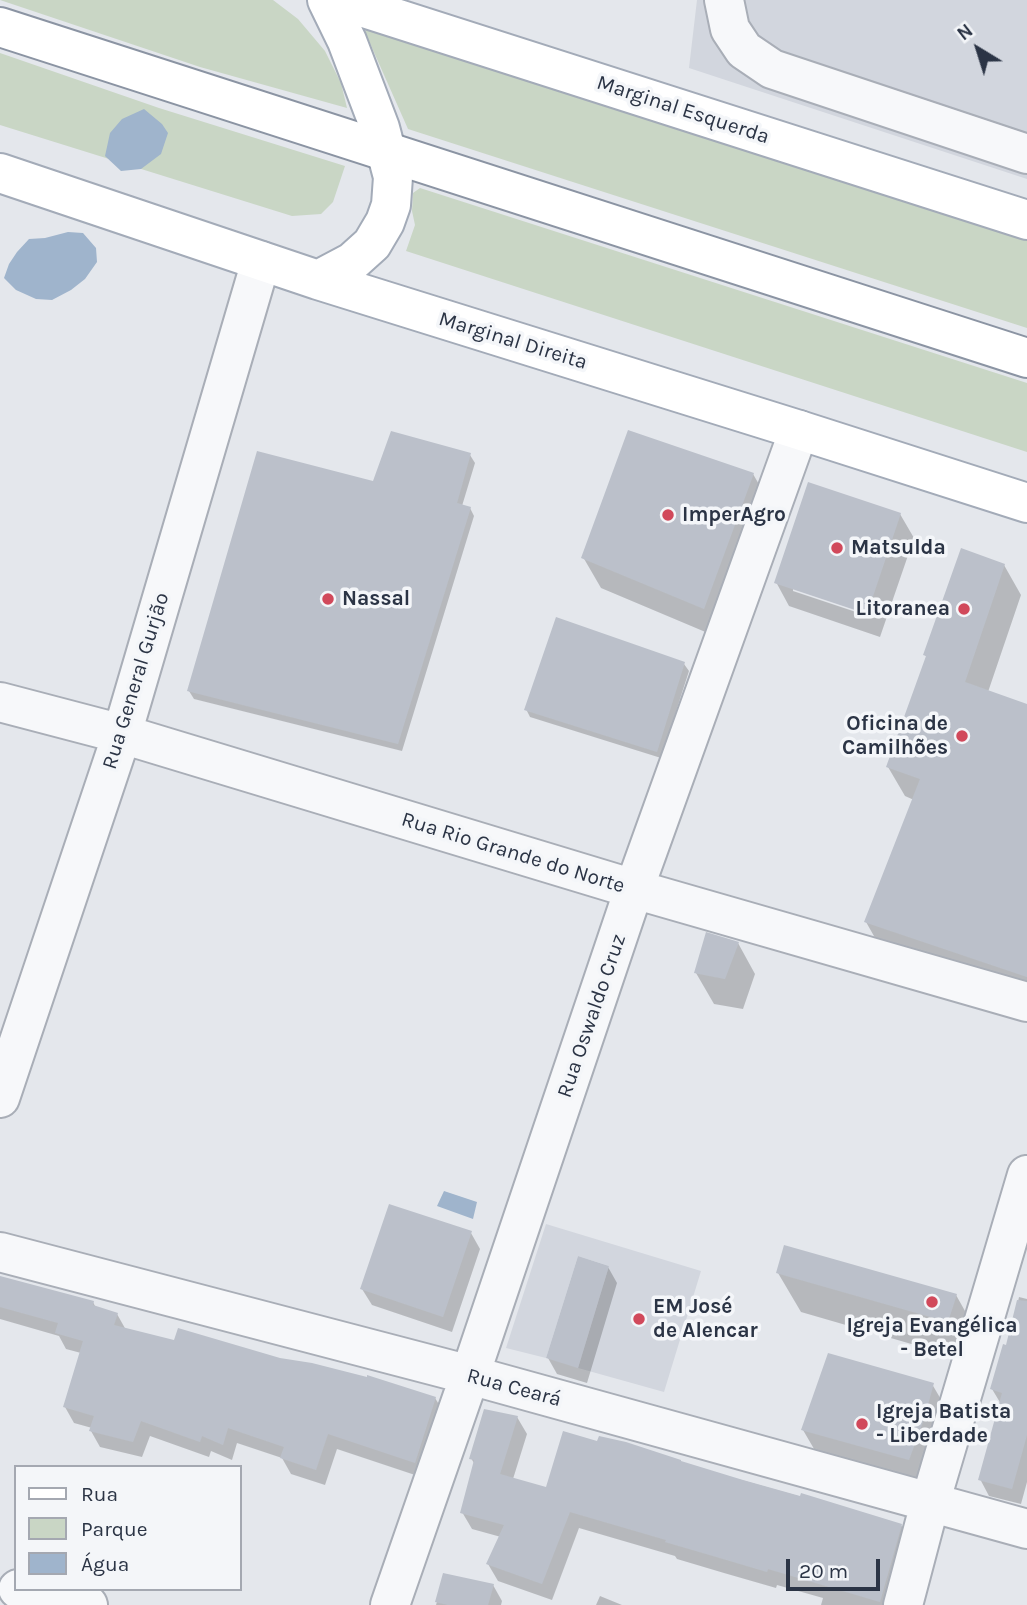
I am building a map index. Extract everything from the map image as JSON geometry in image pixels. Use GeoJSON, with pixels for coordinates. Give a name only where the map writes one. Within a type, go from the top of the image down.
{"type":"FeatureCollection","features":[{"type":"Feature","properties":{"kind":"main road"},"geometry":{"type":"LineString","coordinates":[[318,280],[352,262],[372,244],[391,205],[393,177],[387,150],[347,41],[327,0]]}},
{"type":"Feature","properties":{"kind":"main road","name":"Marginal Esquerda"},"geometry":{"type":"LineString","coordinates":[[339,0],[1027,220]]}},
{"type":"Feature","properties":{"kind":"main road"},"geometry":{"type":"LineString","coordinates":[[0,27],[1027,358]]}},
{"type":"Feature","properties":{"kind":"main road","name":"Marginal Direita"},"geometry":{"type":"LineString","coordinates":[[0,173],[318,280],[1027,503]]}},
{"type":"Feature","properties":{"kind":"street"},"geometry":{"type":"LineString","coordinates":[[724,0],[730,29],[744,50],[772,69],[1027,154]]}},
{"type":"Feature","properties":{"kind":"street","name":"Rua General Gurjão"},"geometry":{"type":"LineString","coordinates":[[0,1098],[122,734],[261,261]]}},
{"type":"Feature","properties":{"kind":"street","name":"Rua Oswaldo Cruz"},"geometry":{"type":"LineString","coordinates":[[390,1605],[634,890],[799,430]]}},
{"type":"Feature","properties":{"kind":"street","name":"Rua Rio Grande do Norte"},"geometry":{"type":"LineString","coordinates":[[0,702],[122,734],[634,890],[1027,1002]]}},
{"type":"Feature","properties":{"kind":"street"},"geometry":{"type":"LineString","coordinates":[[903,1605],[930,1503],[1027,1175]]}},
{"type":"Feature","properties":{"kind":"street","name":"Rua Ceará"},"geometry":{"type":"LineString","coordinates":[[0,1252],[470,1376],[1027,1529]]}},
{"type":"Feature","properties":{"kind":"street"},"geometry":{"type":"LineString","coordinates":[[26,1591],[88,1605]]}},
{"type":"Feature","properties":{"kind":"shaded area"},"geometry":{"type":"Polygon","coordinates":[[[697,0],[1027,0],[1027,179],[689,68],[697,0]]]}},
{"type":"Feature","properties":{"kind":"shaded area","name":"EM José de Alencar"},"geometry":{"type":"Polygon","coordinates":[[[546,1224],[701,1271],[664,1392],[578,1368],[609,1266],[578,1256],[546,1358],[506,1348],[546,1224]]]}},
{"type":"Feature","properties":{"kind":"green space"},"geometry":{"type":"Polygon","coordinates":[[[0,0],[273,0],[298,19],[325,51],[341,83],[347,108],[200,67],[0,0]]]}},
{"type":"Feature","properties":{"kind":"green space"},"geometry":{"type":"Polygon","coordinates":[[[368,26],[1027,239],[1027,328],[408,129],[365,32],[368,26]]]}},
{"type":"Feature","properties":{"kind":"green space"},"geometry":{"type":"Polygon","coordinates":[[[0,53],[159,108],[345,166],[333,202],[321,214],[292,216],[0,125],[0,53]]]}},
{"type":"Feature","properties":{"kind":"green space"},"geometry":{"type":"Polygon","coordinates":[[[420,188],[1027,383],[1027,452],[406,251],[415,225],[412,211],[413,193],[420,188]]]}},
{"type":"Feature","properties":{"kind":"water"},"geometry":{"type":"Polygon","coordinates":[[[144,109],[162,124],[168,133],[161,154],[141,169],[121,171],[105,156],[110,133],[122,119],[144,109]]]}},
{"type":"Feature","properties":{"kind":"water"},"geometry":{"type":"Polygon","coordinates":[[[68,232],[83,233],[96,248],[97,262],[85,279],[71,290],[52,300],[36,299],[16,290],[4,278],[9,264],[29,239],[68,232]]]}},
{"type":"Feature","properties":{"kind":"water"},"geometry":{"type":"Polygon","coordinates":[[[444,1191],[477,1202],[473,1219],[437,1206],[444,1191]]]}},
{"type":"Feature","properties":{"kind":"building","name":"ImperAgro"},"geometry":{"type":"Polygon","coordinates":[[[628,430],[754,473],[704,609],[581,558],[628,430]]]}},
{"type":"Feature","properties":{"kind":"building","name":"Nassal"},"geometry":{"type":"Polygon","coordinates":[[[391,431],[471,453],[457,503],[471,507],[398,744],[187,691],[257,451],[373,481],[391,431]]]}},
{"type":"Feature","properties":{"kind":"building","name":"Matsulda"},"geometry":{"type":"Polygon","coordinates":[[[808,482],[901,513],[867,614],[774,583],[808,482]]]}},
{"type":"Feature","properties":{"kind":"building"},"geometry":{"type":"Polygon","coordinates":[[[961,548],[1005,564],[965,682],[1027,704],[1027,977],[864,922],[920,779],[886,767],[961,548]]]}},
{"type":"Feature","properties":{"kind":"building"},"geometry":{"type":"Polygon","coordinates":[[[556,617],[685,662],[657,752],[524,710],[556,617]]]}},
{"type":"Feature","properties":{"kind":"building"},"geometry":{"type":"Polygon","coordinates":[[[706,932],[739,942],[725,979],[694,973],[706,932]]]}},
{"type":"Feature","properties":{"kind":"building"},"geometry":{"type":"Polygon","coordinates":[[[389,1204],[472,1231],[443,1317],[360,1289],[389,1204]]]}},
{"type":"Feature","properties":{"kind":"building"},"geometry":{"type":"Polygon","coordinates":[[[784,1245],[957,1294],[948,1322],[776,1273],[784,1245]]]}},
{"type":"Feature","properties":{"kind":"building"},"geometry":{"type":"Polygon","coordinates":[[[578,1256],[609,1266],[578,1368],[546,1358],[578,1256]]]}},
{"type":"Feature","properties":{"kind":"building"},"geometry":{"type":"Polygon","coordinates":[[[0,1276],[94,1301],[93,1305],[118,1313],[114,1325],[174,1340],[178,1328],[280,1358],[367,1375],[436,1397],[415,1463],[328,1434],[316,1470],[280,1458],[284,1447],[228,1428],[223,1445],[202,1436],[200,1442],[141,1421],[133,1442],[89,1431],[94,1416],[63,1407],[83,1341],[55,1333],[58,1323],[0,1307],[0,1276]]]}},
{"type":"Feature","properties":{"kind":"building"},"geometry":{"type":"Polygon","coordinates":[[[1017,1300],[1027,1301],[1027,1435],[1012,1489],[978,1480],[1002,1393],[990,1389],[1003,1344],[1006,1345],[1017,1300]]]}},
{"type":"Feature","properties":{"kind":"building"},"geometry":{"type":"Polygon","coordinates":[[[828,1353],[934,1383],[909,1460],[801,1430],[828,1353]]]}},
{"type":"Feature","properties":{"kind":"building"},"geometry":{"type":"Polygon","coordinates":[[[484,1409],[518,1416],[500,1474],[546,1487],[563,1431],[597,1441],[599,1436],[626,1442],[743,1480],[800,1496],[801,1493],[902,1524],[880,1602],[768,1569],[767,1572],[570,1512],[542,1584],[486,1564],[504,1525],[460,1513],[474,1460],[469,1459],[484,1409]]]}},
{"type":"Feature","properties":{"kind":"building"},"geometry":{"type":"Polygon","coordinates":[[[443,1573],[494,1584],[488,1605],[448,1605],[435,1602],[443,1573]]]}},
{"type":"Feature","properties":{"kind":"place","name":"ImperAgro"},"geometry":{"type":"Point","coordinates":[668,515]}},
{"type":"Feature","properties":{"kind":"place","name":"Matsulda"},"geometry":{"type":"Point","coordinates":[837,548]}},
{"type":"Feature","properties":{"kind":"place","name":"Nassal"},"geometry":{"type":"Point","coordinates":[328,599]}},
{"type":"Feature","properties":{"kind":"place","name":"Litoranea"},"geometry":{"type":"Point","coordinates":[964,609]}},
{"type":"Feature","properties":{"kind":"place","name":"Oficina de Camilhões"},"geometry":{"type":"Point","coordinates":[962,736]}},
{"type":"Feature","properties":{"kind":"place","name":"Igreja Evangélica - Betel"},"geometry":{"type":"Point","coordinates":[932,1302]}},
{"type":"Feature","properties":{"kind":"place","name":"EM José de Alencar"},"geometry":{"type":"Point","coordinates":[639,1319]}},
{"type":"Feature","properties":{"kind":"place","name":"Igreja Batista - Liberdade"},"geometry":{"type":"Point","coordinates":[862,1424]}}]}
